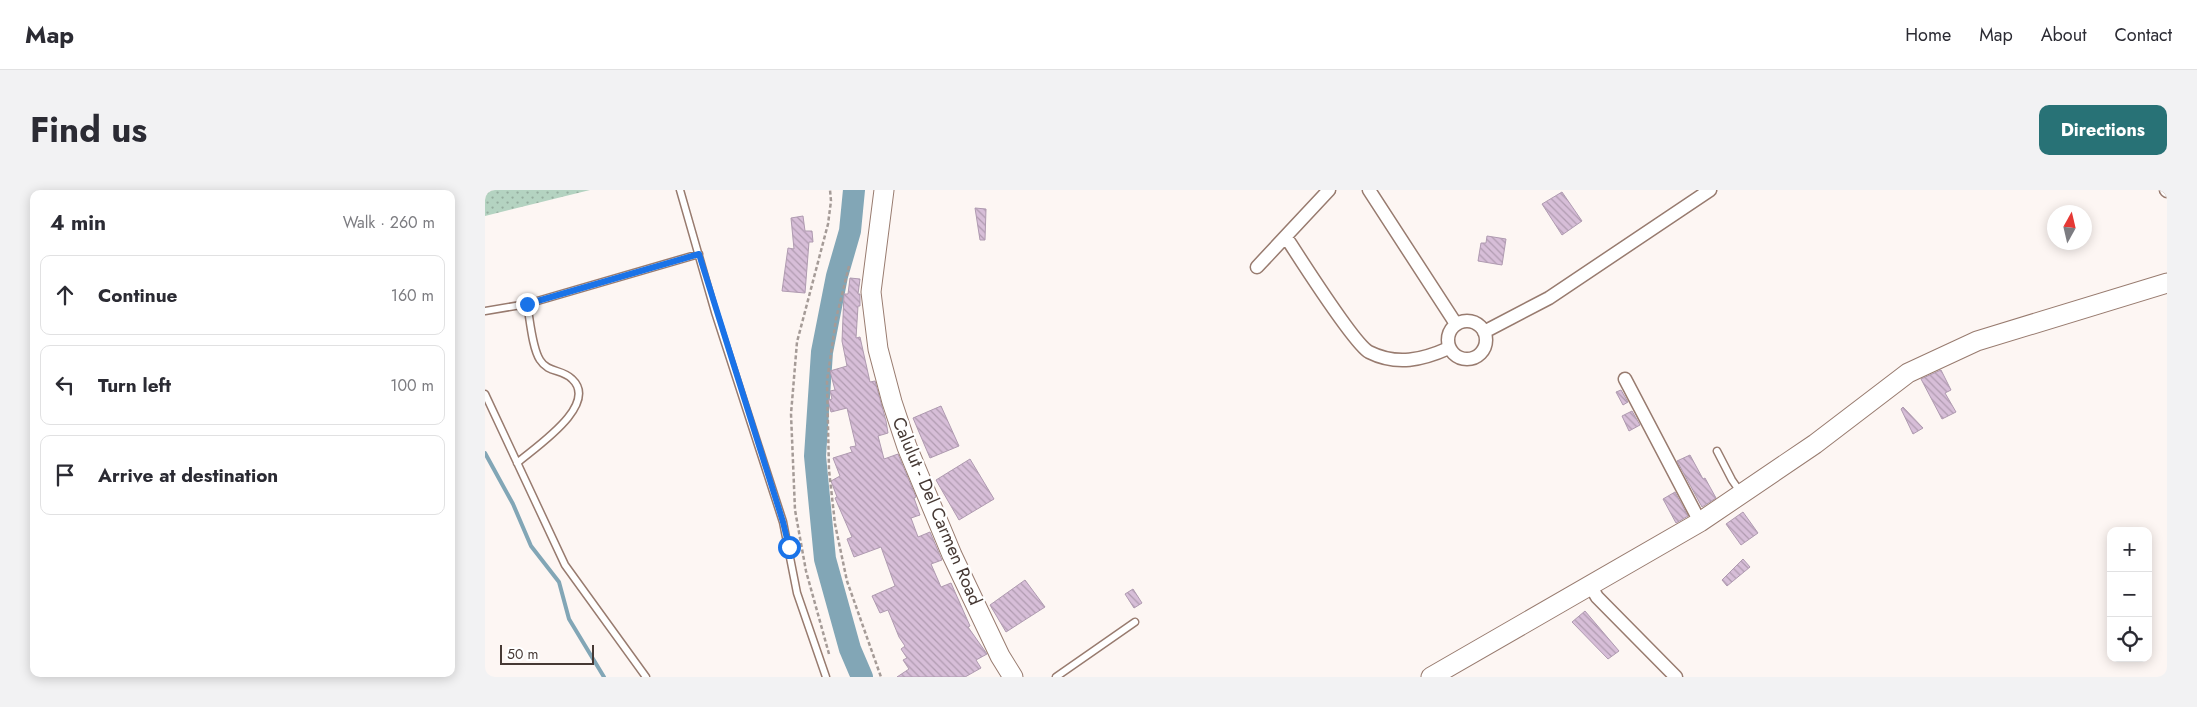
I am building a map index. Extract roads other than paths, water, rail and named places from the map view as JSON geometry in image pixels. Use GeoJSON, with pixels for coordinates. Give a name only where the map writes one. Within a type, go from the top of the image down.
{"type":"FeatureCollection","features":[{"type":"Feature","properties":{"kind":"main road","name":"Calulut - Del Carmen Road"},"geometry":{"type":"LineString","coordinates":[[884,190],[871,292],[878,349],[907,447],[953,555],[1000,656],[1013,677]]}},
{"type":"Feature","properties":{"kind":"main road"},"geometry":{"type":"LineString","coordinates":[[1431,677],[1700,522],[1815,444],[1908,373],[1977,341],[2167,283]]}},
{"type":"Feature","properties":{"kind":"street"},"geometry":{"type":"LineString","coordinates":[[1257,267],[1329,190]]}},
{"type":"Feature","properties":{"kind":"street"},"geometry":{"type":"LineString","coordinates":[[1369,190],[1456,324]]}},
{"type":"Feature","properties":{"kind":"street"},"geometry":{"type":"LineString","coordinates":[[1484,332],[1549,298],[1710,190]]}},
{"type":"Feature","properties":{"kind":"street"},"geometry":{"type":"LineString","coordinates":[[1286,237],[1353,335],[1367,351],[1393,360],[1408,361],[1427,358],[1449,348]]}},
{"type":"Feature","properties":{"kind":"street"},"geometry":{"type":"LineString","coordinates":[[1466,320],[1477,324],[1484,332],[1486,341],[1482,350],[1475,357],[1465,359],[1456,355],[1449,348],[1447,339],[1450,330],[1456,324],[1466,320]]}},
{"type":"Feature","properties":{"kind":"street"},"geometry":{"type":"LineString","coordinates":[[1625,379],[1700,522]]}},
{"type":"Feature","properties":{"kind":"street"},"geometry":{"type":"LineString","coordinates":[[1590,585],[1597,597],[1676,677]]}},
{"type":"Feature","properties":{"kind":"lane"},"geometry":{"type":"LineString","coordinates":[[680,190],[783,522],[797,593],[826,677]]}},
{"type":"Feature","properties":{"kind":"lane"},"geometry":{"type":"LineString","coordinates":[[485,311],[527,304],[699,254]]}},
{"type":"Feature","properties":{"kind":"lane"},"geometry":{"type":"LineString","coordinates":[[517,463],[566,421],[577,403],[578,393],[576,384],[571,377],[548,369],[538,358],[527,304]]}},
{"type":"Feature","properties":{"kind":"lane"},"geometry":{"type":"LineString","coordinates":[[485,394],[565,565],[646,677]]}},
{"type":"Feature","properties":{"kind":"lane"},"geometry":{"type":"LineString","coordinates":[[1717,451],[1731,480],[1741,494]]}},
{"type":"Feature","properties":{"kind":"lane"},"geometry":{"type":"LineString","coordinates":[[1056,677],[1135,622]]}},
{"type":"Feature","properties":{"kind":"waterway"},"geometry":{"type":"LineString","coordinates":[[854,190],[850,231],[837,276],[822,352],[815,456],[825,559],[850,649],[862,677]]}},
{"type":"Feature","properties":{"kind":"waterway"},"geometry":{"type":"LineString","coordinates":[[485,453],[513,504],[531,546],[559,582],[569,619],[604,677]]}}]}
